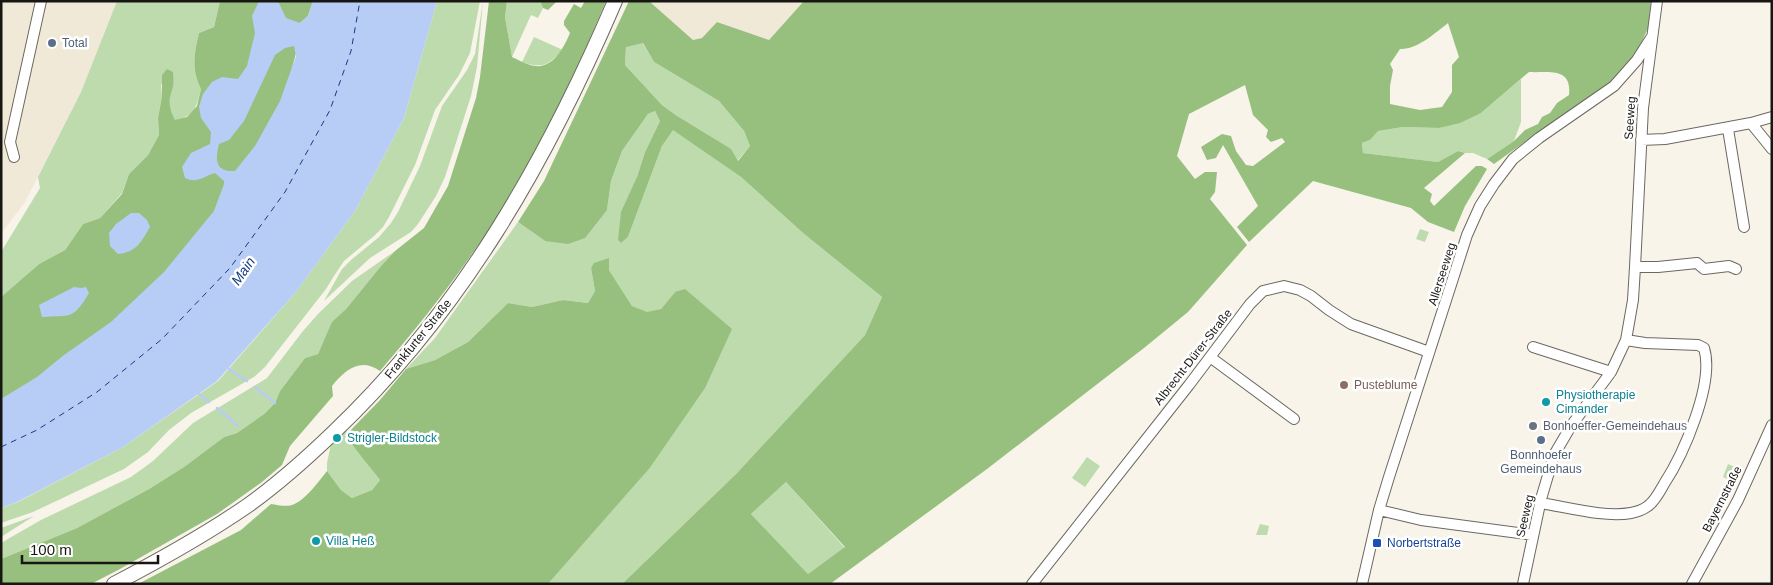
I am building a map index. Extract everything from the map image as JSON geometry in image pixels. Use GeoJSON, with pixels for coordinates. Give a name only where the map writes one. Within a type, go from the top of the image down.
{"type":"FeatureCollection","features":[{"type":"Feature","properties":{"kind":"main road","name":"Frankfurter Straße"},"geometry":{"type":"LineString","coordinates":[[114,584],[221,523],[273,486],[348,418],[403,360],[463,283],[502,224],[533,172],[565,112],[615,1]]}},
{"type":"Feature","properties":{"kind":"street"},"geometry":{"type":"LineString","coordinates":[[14,157],[10,142],[42,1]]}},
{"type":"Feature","properties":{"kind":"street","name":"Seeweg"},"geometry":{"type":"LineString","coordinates":[[1523,584],[1540,503],[1554,455],[1562,439],[1612,372],[1626,340],[1635,267],[1641,140],[1651,38],[1657,1]]}},
{"type":"Feature","properties":{"kind":"street","name":"Allerseeweg"},"geometry":{"type":"LineString","coordinates":[[1362,584],[1379,510],[1429,352],[1468,235],[1480,206],[1513,159],[1539,138],[1614,86],[1637,60],[1651,38]]}},
{"type":"Feature","properties":{"kind":"street"},"geometry":{"type":"LineString","coordinates":[[1641,140],[1665,139],[1728,129],[1772,117]]}},
{"type":"Feature","properties":{"kind":"street"},"geometry":{"type":"LineString","coordinates":[[1751,123],[1772,149]]}},
{"type":"Feature","properties":{"kind":"street"},"geometry":{"type":"LineString","coordinates":[[1728,129],[1744,227]]}},
{"type":"Feature","properties":{"kind":"street"},"geometry":{"type":"LineString","coordinates":[[1635,267],[1697,263],[1704,268],[1729,266],[1736,269]]}},
{"type":"Feature","properties":{"kind":"street","name":"Albrecht-Dürer-Straße"},"geometry":{"type":"LineString","coordinates":[[1032,584],[1259,295],[1269,289],[1284,286],[1300,290],[1351,324],[1429,352]]}},
{"type":"Feature","properties":{"kind":"street"},"geometry":{"type":"LineString","coordinates":[[1540,503],[1612,515],[1632,513],[1648,506],[1658,494],[1678,460],[1692,430],[1700,403],[1705,378],[1706,355],[1704,348],[1698,345],[1645,343],[1626,340]]}},
{"type":"Feature","properties":{"kind":"street"},"geometry":{"type":"LineString","coordinates":[[1533,348],[1612,372]]}},
{"type":"Feature","properties":{"kind":"street"},"geometry":{"type":"LineString","coordinates":[[1210,357],[1294,419]]}},
{"type":"Feature","properties":{"kind":"street","name":"Bayernstraße"},"geometry":{"type":"LineString","coordinates":[[1692,584],[1738,500],[1772,425]]}},
{"type":"Feature","properties":{"kind":"street"},"geometry":{"type":"LineString","coordinates":[[1379,510],[1405,518],[1533,535]]}},
{"type":"Feature","properties":{"kind":"shaded area"},"geometry":{"type":"Polygon","coordinates":[[[1,1],[117,1],[81,92],[25,202],[1,234],[1,1]]]}},
{"type":"Feature","properties":{"kind":"shaded area"},"geometry":{"type":"Polygon","coordinates":[[[649,1],[804,1],[769,40],[717,22],[702,38],[693,40],[649,1]]]}},
{"type":"Feature","properties":{"kind":"green space"},"geometry":{"type":"Polygon","coordinates":[[[117,1],[220,1],[214,27],[199,33],[197,41],[195,68],[201,89],[196,106],[187,116],[175,121],[169,103],[173,72],[161,85],[162,96],[158,118],[159,135],[148,155],[129,174],[122,193],[100,218],[83,224],[65,250],[39,264],[1,297],[1,252],[40,188],[38,177],[81,92],[117,1]]]}},
{"type":"Feature","properties":{"kind":"green space"},"geometry":{"type":"Polygon","coordinates":[[[220,1],[262,1],[262,46],[210,127],[213,140],[214,170],[226,182],[212,217],[164,273],[112,323],[38,377],[1,400],[1,297],[39,264],[65,250],[83,224],[100,218],[122,194],[129,174],[148,155],[159,135],[158,118],[162,96],[162,75],[167,69],[173,72],[174,79],[170,105],[175,120],[187,117],[197,106],[201,89],[195,68],[197,41],[199,33],[214,27],[220,1]]]}},
{"type":"Feature","properties":{"kind":"green space"},"geometry":{"type":"Polygon","coordinates":[[[275,1],[313,1],[308,16],[300,23],[288,23],[275,1]]]}},
{"type":"Feature","properties":{"kind":"green space"},"geometry":{"type":"Polygon","coordinates":[[[437,1],[480,1],[470,53],[459,75],[435,110],[415,165],[383,227],[344,261],[326,289],[265,367],[254,377],[191,413],[169,430],[148,452],[124,469],[33,512],[1,523],[1,508],[18,502],[123,447],[218,381],[296,292],[355,211],[404,118],[437,1]]]}},
{"type":"Feature","properties":{"kind":"green space"},"geometry":{"type":"Polygon","coordinates":[[[483,1],[477,67],[471,96],[445,177],[436,196],[411,232],[370,258],[324,301],[342,269],[379,237],[398,212],[420,166],[442,106],[467,70],[475,54],[483,1]]]}},
{"type":"Feature","properties":{"kind":"green space"},"geometry":{"type":"Polygon","coordinates":[[[489,1],[507,1],[505,17],[512,57],[526,64],[542,66],[553,60],[565,44],[570,33],[564,25],[564,21],[574,4],[581,8],[585,1],[606,1],[561,103],[514,190],[479,244],[401,346],[380,371],[366,365],[359,365],[342,375],[332,386],[333,396],[290,446],[282,465],[262,482],[217,514],[91,584],[1,584],[1,559],[77,528],[149,489],[184,467],[224,437],[237,433],[264,414],[275,403],[280,391],[305,358],[318,354],[332,322],[346,309],[395,251],[424,228],[448,186],[476,98],[489,1]]]}},
{"type":"Feature","properties":{"kind":"green space"},"geometry":{"type":"Polygon","coordinates":[[[507,1],[540,1],[543,8],[538,18],[531,15],[512,57],[505,17],[507,1]]]}},
{"type":"Feature","properties":{"kind":"green space"},"geometry":{"type":"Polygon","coordinates":[[[540,1],[557,1],[548,10],[543,8],[540,1]]]}},
{"type":"Feature","properties":{"kind":"green space"},"geometry":{"type":"Polygon","coordinates":[[[629,1],[649,1],[693,40],[702,38],[717,22],[769,40],[804,1],[1651,1],[1648,28],[1635,57],[1614,82],[1551,123],[1494,164],[1487,159],[1514,141],[1525,130],[1538,124],[1542,117],[1550,113],[1557,103],[1569,95],[1569,86],[1563,76],[1551,72],[1529,72],[1481,113],[1460,123],[1439,128],[1403,127],[1378,131],[1370,140],[1362,143],[1363,153],[1438,162],[1458,151],[1465,153],[1424,188],[1432,194],[1430,201],[1434,206],[1476,166],[1482,166],[1487,169],[1465,206],[1454,232],[1428,222],[1411,208],[1313,181],[1249,242],[1237,227],[1258,206],[1223,145],[1216,158],[1207,160],[1201,147],[1222,134],[1231,136],[1236,151],[1246,165],[1253,166],[1285,142],[1282,138],[1271,142],[1266,137],[1268,130],[1253,115],[1245,85],[1189,114],[1177,156],[1195,179],[1205,172],[1217,172],[1215,192],[1210,199],[1247,245],[1188,312],[1144,348],[987,469],[830,584],[622,584],[736,474],[865,335],[882,297],[803,233],[741,177],[673,130],[662,146],[628,237],[621,243],[618,240],[621,212],[637,177],[645,152],[660,121],[655,111],[648,114],[622,151],[611,181],[607,210],[585,238],[568,244],[545,241],[518,222],[544,181],[629,1]],[[1448,23],[1419,44],[1406,49],[1400,49],[1390,64],[1393,70],[1390,86],[1390,104],[1420,110],[1442,107],[1452,92],[1452,65],[1459,57],[1448,23]],[[643,43],[626,47],[625,65],[662,105],[731,149],[738,161],[750,146],[744,131],[719,101],[654,62],[643,43]],[[786,482],[751,514],[808,574],[845,547],[786,482]]]}},
{"type":"Feature","properties":{"kind":"green space"},"geometry":{"type":"Polygon","coordinates":[[[534,37],[563,50],[545,64],[535,65],[522,62],[534,37]]]}},
{"type":"Feature","properties":{"kind":"green space"},"geometry":{"type":"Polygon","coordinates":[[[292,42],[296,53],[283,102],[262,139],[234,174],[225,173],[214,166],[218,143],[274,51],[292,42]]]}},
{"type":"Feature","properties":{"kind":"green space"},"geometry":{"type":"Polygon","coordinates":[[[642,42],[654,62],[719,101],[744,131],[750,146],[737,161],[662,105],[625,65],[626,46],[642,42]]]}},
{"type":"Feature","properties":{"kind":"green space"},"geometry":{"type":"Polygon","coordinates":[[[1521,79],[1521,122],[1514,141],[1487,159],[1473,153],[1458,151],[1438,162],[1363,153],[1362,143],[1370,140],[1377,131],[1403,127],[1439,128],[1481,113],[1521,79]]]}},
{"type":"Feature","properties":{"kind":"green space"},"geometry":{"type":"Polygon","coordinates":[[[655,111],[660,121],[645,152],[637,177],[621,243],[628,237],[662,146],[673,129],[741,177],[803,233],[882,297],[865,335],[736,474],[622,584],[548,584],[649,469],[675,292],[661,309],[647,313],[632,306],[609,270],[609,259],[591,268],[595,291],[588,303],[563,300],[532,307],[508,303],[468,342],[435,360],[406,369],[435,338],[518,222],[545,241],[607,210],[611,181],[622,151],[648,114],[655,111]]]}},
{"type":"Feature","properties":{"kind":"green space"},"geometry":{"type":"Polygon","coordinates":[[[1420,229],[1429,232],[1425,242],[1416,239],[1420,229]]]}},
{"type":"Feature","properties":{"kind":"green space"},"geometry":{"type":"Polygon","coordinates":[[[395,251],[333,322],[318,354],[305,358],[280,391],[275,403],[264,414],[237,433],[224,437],[184,467],[149,489],[77,528],[1,559],[1,543],[41,520],[131,477],[153,461],[193,423],[267,378],[318,314],[352,281],[395,251]]]}},
{"type":"Feature","properties":{"kind":"green space"},"geometry":{"type":"Polygon","coordinates":[[[609,258],[609,270],[632,306],[647,312],[661,309],[675,292],[685,289],[732,329],[705,388],[649,469],[548,584],[138,584],[241,530],[271,504],[287,506],[297,503],[327,471],[341,490],[352,498],[372,490],[380,480],[348,438],[347,434],[380,400],[406,369],[435,360],[468,342],[508,303],[532,307],[563,300],[588,303],[595,291],[591,268],[594,263],[609,258]]]}},
{"type":"Feature","properties":{"kind":"green space"},"geometry":{"type":"Polygon","coordinates":[[[346,429],[348,439],[380,480],[372,490],[352,498],[341,490],[327,471],[331,444],[346,429]]]}},
{"type":"Feature","properties":{"kind":"green space"},"geometry":{"type":"Polygon","coordinates":[[[1087,457],[1100,466],[1085,487],[1072,478],[1087,457]]]}},
{"type":"Feature","properties":{"kind":"green space"},"geometry":{"type":"Polygon","coordinates":[[[1728,464],[1735,467],[1730,480],[1723,477],[1728,464]]]}},
{"type":"Feature","properties":{"kind":"green space"},"geometry":{"type":"Polygon","coordinates":[[[786,482],[845,548],[808,574],[751,514],[786,482]]]}},
{"type":"Feature","properties":{"kind":"green space"},"geometry":{"type":"Polygon","coordinates":[[[34,516],[1,537],[1,528],[34,516]]]}},
{"type":"Feature","properties":{"kind":"green space"},"geometry":{"type":"Polygon","coordinates":[[[1260,524],[1269,526],[1267,535],[1256,535],[1260,524]]]}},
{"type":"Feature","properties":{"kind":"water","name":"Main"},"geometry":{"type":"Polygon","coordinates":[[[259,1],[278,1],[286,18],[300,23],[308,16],[313,1],[437,1],[404,118],[355,211],[296,292],[217,381],[123,447],[17,502],[1,508],[1,399],[37,377],[64,355],[111,322],[164,272],[214,211],[224,181],[215,173],[197,180],[189,180],[185,178],[182,167],[191,153],[210,144],[211,132],[201,118],[199,107],[203,94],[212,82],[222,77],[238,79],[247,66],[255,33],[252,16],[259,1]],[[294,46],[285,48],[275,55],[244,121],[229,140],[219,144],[217,160],[220,167],[228,171],[235,171],[255,146],[280,101],[296,56],[294,46]]]}},
{"type":"Feature","properties":{"kind":"water"},"geometry":{"type":"Polygon","coordinates":[[[131,213],[139,213],[147,220],[150,227],[141,242],[134,249],[118,254],[110,246],[109,233],[116,224],[131,213]]]}},
{"type":"Feature","properties":{"kind":"water"},"geometry":{"type":"Polygon","coordinates":[[[74,287],[86,287],[89,293],[75,312],[65,316],[42,317],[39,305],[74,287]]]}},
{"type":"Feature","properties":{"kind":"waterway"},"geometry":{"type":"LineString","coordinates":[[229,369],[247,381]]}},
{"type":"Feature","properties":{"kind":"waterway"},"geometry":{"type":"LineString","coordinates":[[255,387],[275,403]]}},
{"type":"Feature","properties":{"kind":"waterway"},"geometry":{"type":"LineString","coordinates":[[199,394],[209,402]]}},
{"type":"Feature","properties":{"kind":"waterway"},"geometry":{"type":"LineString","coordinates":[[217,408],[237,425]]}},
{"type":"Feature","properties":{"kind":"ferry route"},"geometry":{"type":"LineString","coordinates":[[1,447],[37,430],[97,392],[162,339],[230,268],[285,192],[330,110],[351,51],[360,1]]}},
{"type":"Feature","properties":{"kind":"place","name":"Total"},"geometry":{"type":"Point","coordinates":[52,43]}},
{"type":"Feature","properties":{"kind":"place","name":"Pusteblume"},"geometry":{"type":"Point","coordinates":[1344,385]}},
{"type":"Feature","properties":{"kind":"place","name":"Physiotherapie Cimander"},"geometry":{"type":"Point","coordinates":[1546,402]}},
{"type":"Feature","properties":{"kind":"place","name":"Bonhoeffer-Gemeindehaus"},"geometry":{"type":"Point","coordinates":[1533,426]}},
{"type":"Feature","properties":{"kind":"place","name":"Strigler-Bildstock"},"geometry":{"type":"Point","coordinates":[337,438]}},
{"type":"Feature","properties":{"kind":"place","name":"Bonnhoefer Gemeindehaus"},"geometry":{"type":"Point","coordinates":[1541,440]}},
{"type":"Feature","properties":{"kind":"place","name":"Villa Heß"},"geometry":{"type":"Point","coordinates":[316,541]}},
{"type":"Feature","properties":{"kind":"place","name":"Norbertstraße"},"geometry":{"type":"Point","coordinates":[1377,543]}}]}
